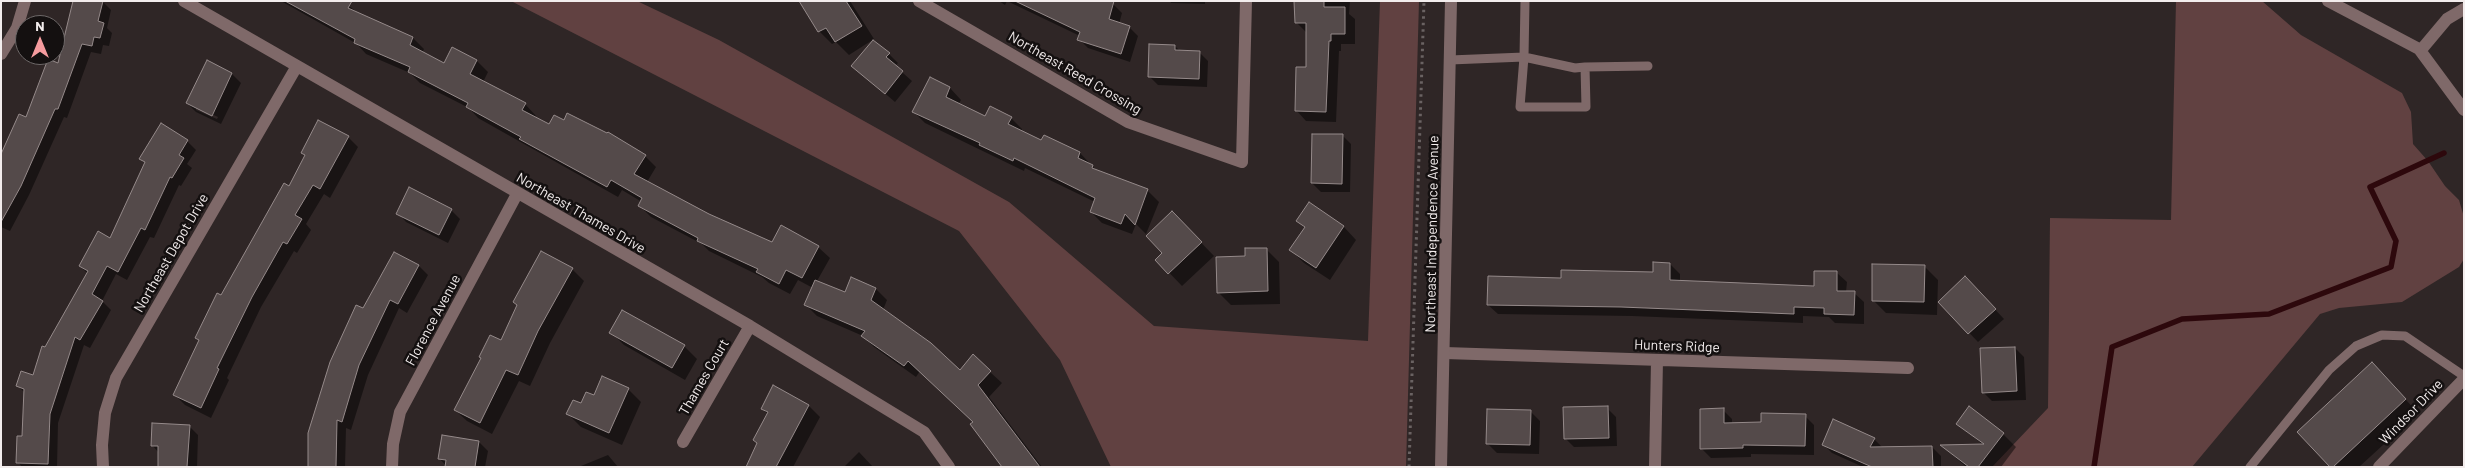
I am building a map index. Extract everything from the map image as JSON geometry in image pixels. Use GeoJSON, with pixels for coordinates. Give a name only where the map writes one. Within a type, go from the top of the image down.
{"type":"FeatureCollection","features":[{"type":"Feature","properties":{"kind":"street"},"geometry":{"type":"LineString","coordinates":[[1,54],[17,28],[25,1]]}},
{"type":"Feature","properties":{"kind":"street","name":"Northeast Thames Drive"},"geometry":{"type":"LineString","coordinates":[[184,1],[750,326],[924,432],[949,467]]}},
{"type":"Feature","properties":{"kind":"street","name":"Northeast Reed Crossing"},"geometry":{"type":"LineString","coordinates":[[918,1],[1128,122],[1242,162],[1246,1]]}},
{"type":"Feature","properties":{"kind":"street","name":"Northeast Independence Avenue"},"geometry":{"type":"LineString","coordinates":[[1441,467],[1445,353],[1450,1]]}},
{"type":"Feature","properties":{"kind":"street"},"geometry":{"type":"LineString","coordinates":[[2328,1],[2420,50],[2464,110]]}},
{"type":"Feature","properties":{"kind":"street"},"geometry":{"type":"LineString","coordinates":[[2420,50],[2447,19],[2464,9]]}},
{"type":"Feature","properties":{"kind":"street","name":"Northeast Depot Drive"},"geometry":{"type":"LineString","coordinates":[[103,467],[102,445],[105,413],[116,378],[297,66]]}},
{"type":"Feature","properties":{"kind":"street","name":"Florence Avenue"},"geometry":{"type":"LineString","coordinates":[[392,467],[393,444],[400,412],[518,194]]}},
{"type":"Feature","properties":{"kind":"street","name":"Thames Court"},"geometry":{"type":"LineString","coordinates":[[683,442],[750,326]]}},
{"type":"Feature","properties":{"kind":"street","name":"Hunters Ridge"},"geometry":{"type":"LineString","coordinates":[[1445,353],[1908,368]]}},
{"type":"Feature","properties":{"kind":"street"},"geometry":{"type":"LineString","coordinates":[[1655,467],[1657,360]]}},
{"type":"Feature","properties":{"kind":"street","name":"Windsor Drive"},"geometry":{"type":"LineString","coordinates":[[2379,467],[2464,377]]}},
{"type":"Feature","properties":{"kind":"lane"},"geometry":{"type":"LineString","coordinates":[[1525,1],[1524,58],[1520,107],[1586,107],[1585,67]]}},
{"type":"Feature","properties":{"kind":"lane"},"geometry":{"type":"LineString","coordinates":[[1450,60],[1524,58],[1575,68],[1648,66]]}},
{"type":"Feature","properties":{"kind":"lane"},"geometry":{"type":"LineString","coordinates":[[2250,467],[2329,370],[2356,346],[2382,335],[2405,336],[2464,377]]}},
{"type":"Feature","properties":{"kind":"path"},"geometry":{"type":"LineString","coordinates":[[1409,467],[1424,1]]}},
{"type":"Feature","properties":{"kind":"shaded area"},"geometry":{"type":"Polygon","coordinates":[[[511,1],[637,1],[719,40],[1009,202],[1154,326],[1368,341],[1380,1],[1419,1],[1406,467],[1111,467],[1060,360],[959,231],[511,1]]]}},
{"type":"Feature","properties":{"kind":"shaded area"},"geometry":{"type":"Polygon","coordinates":[[[2176,1],[2262,1],[2301,35],[2402,93],[2411,112],[2413,144],[2428,161],[2445,186],[2459,200],[2464,217],[2464,259],[2459,267],[2402,302],[2339,308],[2320,314],[2192,467],[1992,467],[2048,408],[2050,218],[2171,220],[2176,1]]]}},
{"type":"Feature","properties":{"kind":"building"},"geometry":{"type":"Polygon","coordinates":[[[73,1],[103,1],[98,21],[104,23],[100,38],[94,37],[92,46],[82,44],[58,109],[55,109],[21,186],[1,222],[1,154],[19,114],[26,117],[46,65],[65,65],[65,34],[73,1]]]}},
{"type":"Feature","properties":{"kind":"building"},"geometry":{"type":"Polygon","coordinates":[[[285,1],[352,1],[348,8],[413,37],[410,45],[444,63],[452,47],[477,60],[470,74],[526,103],[522,110],[549,124],[554,115],[564,120],[567,113],[608,132],[646,155],[634,174],[709,214],[772,242],[781,225],[819,246],[802,278],[786,270],[779,284],[756,272],[758,269],[697,241],[698,238],[638,206],[642,198],[611,180],[607,187],[519,139],[521,137],[466,107],[468,103],[408,72],[410,67],[354,43],[355,39],[285,1]]]}},
{"type":"Feature","properties":{"kind":"building"},"geometry":{"type":"Polygon","coordinates":[[[799,1],[846,1],[862,26],[835,42],[826,28],[818,32],[799,1]]]}},
{"type":"Feature","properties":{"kind":"building"},"geometry":{"type":"Polygon","coordinates":[[[1015,1],[1114,1],[1109,19],[1130,26],[1121,54],[1077,40],[1080,32],[1015,1]]]}},
{"type":"Feature","properties":{"kind":"building"},"geometry":{"type":"Polygon","coordinates":[[[1294,1],[1324,1],[1324,7],[1345,7],[1345,34],[1331,34],[1331,41],[1329,41],[1326,112],[1295,111],[1296,67],[1306,67],[1306,23],[1295,23],[1294,1]]]}},
{"type":"Feature","properties":{"kind":"building"},"geometry":{"type":"Polygon","coordinates":[[[873,40],[890,53],[886,57],[903,71],[885,94],[851,66],[873,40]]]}},
{"type":"Feature","properties":{"kind":"building"},"geometry":{"type":"Polygon","coordinates":[[[1149,44],[1175,45],[1175,50],[1200,51],[1199,79],[1148,77],[1149,44]]]}},
{"type":"Feature","properties":{"kind":"building"},"geometry":{"type":"Polygon","coordinates":[[[207,60],[232,73],[212,116],[186,103],[207,60]]]}},
{"type":"Feature","properties":{"kind":"building"},"geometry":{"type":"Polygon","coordinates":[[[930,77],[950,87],[946,97],[985,116],[990,106],[1012,117],[1008,124],[1041,140],[1044,135],[1080,152],[1078,158],[1093,165],[1092,168],[1148,189],[1135,225],[1125,214],[1121,224],[1090,212],[1095,198],[1014,158],[1013,161],[979,145],[980,143],[912,112],[930,77]]]}},
{"type":"Feature","properties":{"kind":"building"},"geometry":{"type":"Polygon","coordinates":[[[318,120],[349,136],[320,189],[313,185],[295,215],[302,219],[287,244],[283,242],[252,297],[217,368],[219,369],[201,408],[173,395],[199,340],[195,338],[217,293],[221,295],[284,183],[289,186],[305,155],[301,153],[318,120]]]}},
{"type":"Feature","properties":{"kind":"building"},"geometry":{"type":"Polygon","coordinates":[[[161,123],[188,140],[179,155],[184,158],[172,178],[170,177],[145,230],[141,228],[118,272],[107,266],[92,294],[103,301],[80,340],[75,337],[50,414],[48,464],[16,463],[17,436],[22,436],[24,389],[16,386],[21,371],[33,375],[42,346],[45,347],[88,271],[79,266],[98,231],[110,238],[145,162],[139,159],[161,123]]]}},
{"type":"Feature","properties":{"kind":"building"},"geometry":{"type":"Polygon","coordinates":[[[1312,134],[1343,134],[1342,184],[1311,183],[1312,134]]]}},
{"type":"Feature","properties":{"kind":"building"},"geometry":{"type":"Polygon","coordinates":[[[409,187],[452,209],[439,235],[396,214],[409,187]]]}},
{"type":"Feature","properties":{"kind":"building"},"geometry":{"type":"Polygon","coordinates":[[[1309,202],[1344,226],[1316,268],[1289,250],[1305,227],[1296,221],[1309,202]]]}},
{"type":"Feature","properties":{"kind":"building"},"geometry":{"type":"Polygon","coordinates":[[[1172,211],[1202,242],[1168,274],[1155,260],[1162,253],[1146,236],[1172,211]]]}},
{"type":"Feature","properties":{"kind":"building"},"geometry":{"type":"Polygon","coordinates":[[[1245,248],[1267,248],[1268,291],[1217,293],[1216,257],[1245,256],[1245,248]]]}},
{"type":"Feature","properties":{"kind":"building"},"geometry":{"type":"Polygon","coordinates":[[[541,251],[573,268],[538,331],[518,375],[506,370],[480,423],[454,410],[481,358],[479,357],[490,335],[501,340],[517,305],[513,302],[541,251]]]}},
{"type":"Feature","properties":{"kind":"building"},"geometry":{"type":"Polygon","coordinates":[[[394,252],[419,265],[398,304],[390,300],[359,365],[342,422],[337,420],[336,467],[308,467],[308,433],[330,362],[356,305],[363,308],[394,252]]]}},
{"type":"Feature","properties":{"kind":"building"},"geometry":{"type":"Polygon","coordinates":[[[1653,262],[1670,263],[1670,280],[1814,286],[1814,271],[1837,271],[1837,291],[1855,291],[1854,315],[1824,314],[1824,308],[1794,307],[1794,314],[1621,307],[1487,305],[1488,276],[1561,278],[1561,270],[1653,272],[1653,262]]]}},
{"type":"Feature","properties":{"kind":"building"},"geometry":{"type":"Polygon","coordinates":[[[1872,264],[1925,265],[1924,302],[1872,301],[1872,264]]]}},
{"type":"Feature","properties":{"kind":"building"},"geometry":{"type":"Polygon","coordinates":[[[1965,276],[1996,309],[1968,334],[1938,302],[1965,276]]]}},
{"type":"Feature","properties":{"kind":"building"},"geometry":{"type":"Polygon","coordinates":[[[851,277],[876,288],[871,300],[931,343],[960,370],[973,354],[991,371],[978,385],[1040,467],[1002,467],[970,424],[973,422],[908,361],[904,366],[861,336],[865,331],[804,305],[815,280],[845,292],[851,277]]]}},
{"type":"Feature","properties":{"kind":"building"},"geometry":{"type":"Polygon","coordinates":[[[622,310],[685,345],[672,368],[609,333],[622,310]]]}},
{"type":"Feature","properties":{"kind":"building"},"geometry":{"type":"Polygon","coordinates":[[[2015,347],[2017,391],[1982,393],[1980,348],[2015,347]]]}},
{"type":"Feature","properties":{"kind":"building"},"geometry":{"type":"Polygon","coordinates":[[[2372,362],[2406,399],[2333,467],[2330,467],[2297,432],[2372,362]]]}},
{"type":"Feature","properties":{"kind":"building"},"geometry":{"type":"Polygon","coordinates":[[[602,376],[629,388],[609,433],[566,414],[573,400],[581,403],[586,392],[594,395],[602,376]]]}},
{"type":"Feature","properties":{"kind":"building"},"geometry":{"type":"Polygon","coordinates":[[[773,385],[809,405],[776,467],[746,467],[757,443],[753,440],[768,412],[761,409],[773,385]]]}},
{"type":"Feature","properties":{"kind":"building"},"geometry":{"type":"Polygon","coordinates":[[[1608,406],[1609,438],[1564,439],[1563,407],[1608,406]]]}},
{"type":"Feature","properties":{"kind":"building"},"geometry":{"type":"Polygon","coordinates":[[[1969,406],[2004,433],[1978,467],[1969,467],[1940,445],[1984,444],[1956,424],[1969,406]]]}},
{"type":"Feature","properties":{"kind":"building"},"geometry":{"type":"Polygon","coordinates":[[[1724,408],[1724,423],[1761,422],[1761,413],[1806,414],[1805,446],[1743,445],[1743,448],[1700,449],[1700,409],[1724,408]]]}},
{"type":"Feature","properties":{"kind":"building"},"geometry":{"type":"Polygon","coordinates":[[[1487,409],[1531,410],[1530,445],[1486,444],[1487,409]]]}},
{"type":"Feature","properties":{"kind":"building"},"geometry":{"type":"Polygon","coordinates":[[[1833,419],[1875,438],[1870,447],[1932,446],[1933,467],[1872,467],[1822,445],[1833,419]]]}},
{"type":"Feature","properties":{"kind":"building"},"geometry":{"type":"Polygon","coordinates":[[[152,423],[190,425],[187,467],[158,467],[158,446],[151,446],[152,423]]]}},
{"type":"Feature","properties":{"kind":"building"},"geometry":{"type":"Polygon","coordinates":[[[442,435],[479,441],[475,467],[445,467],[446,460],[438,459],[442,435]]]}},
{"type":"Feature","properties":{"kind":"waterway"},"geometry":{"type":"LineString","coordinates":[[2094,467],[2112,347],[2182,319],[2269,314],[2391,267],[2396,241],[2370,187],[2444,153]]}}]}
